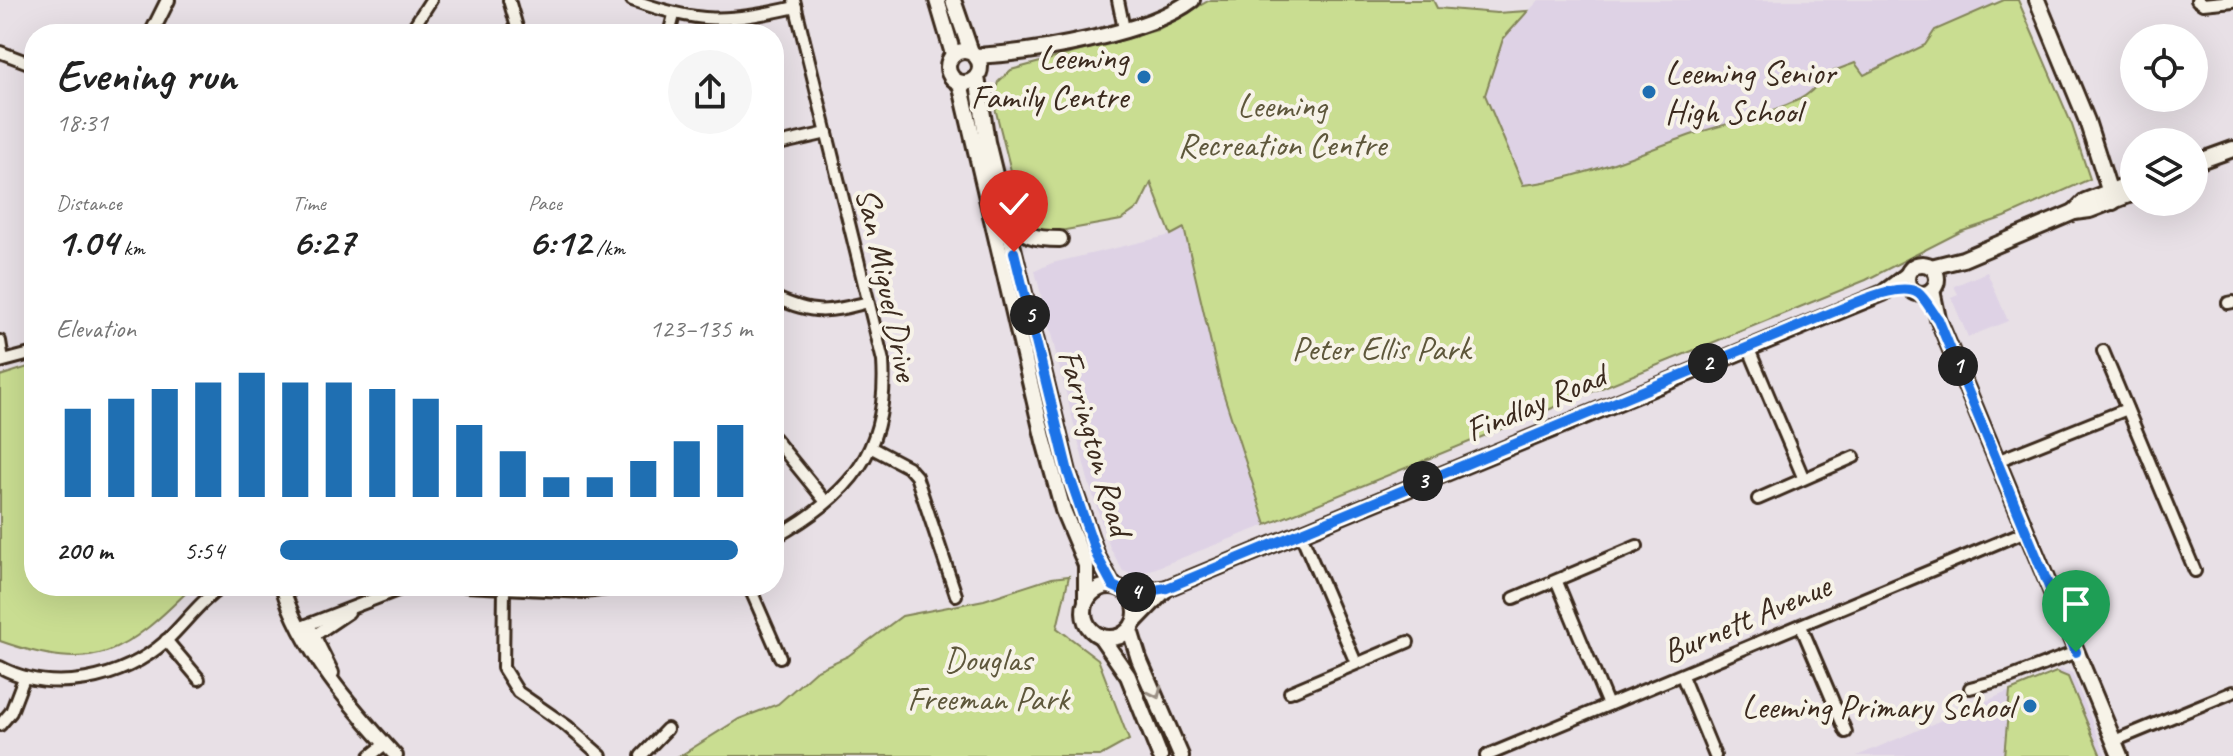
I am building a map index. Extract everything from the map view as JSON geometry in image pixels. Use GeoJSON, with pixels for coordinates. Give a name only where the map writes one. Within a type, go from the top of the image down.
{"type":"FeatureCollection","features":[{"type":"Feature","properties":{"kind":"main road"},"geometry":{"type":"LineString","coordinates":[[937,0],[953,54],[948,63],[949,73],[960,83],[969,83],[1011,55]]}},
{"type":"Feature","properties":{"kind":"main road"},"geometry":{"type":"LineString","coordinates":[[953,0],[974,54],[978,75]]}},
{"type":"Feature","properties":{"kind":"main road"},"geometry":{"type":"LineString","coordinates":[[953,54],[1011,55],[1124,29],[1172,13],[1192,0]]}},
{"type":"Feature","properties":{"kind":"main road"},"geometry":{"type":"LineString","coordinates":[[1925,290],[1931,267],[1963,259],[2074,212],[2085,201],[2119,194],[2099,153],[2037,0]]}},
{"type":"Feature","properties":{"kind":"main road","name":"Farrington Road"},"geometry":{"type":"LineString","coordinates":[[978,75],[987,142],[1068,472],[1097,556],[1113,586]]}},
{"type":"Feature","properties":{"kind":"main road","name":"Farrington Road"},"geometry":{"type":"LineString","coordinates":[[960,83],[1044,441],[1063,510],[1086,565],[1086,601]]}},
{"type":"Feature","properties":{"kind":"main road"},"geometry":{"type":"LineString","coordinates":[[987,142],[997,156],[1012,219],[1018,229],[1036,239],[1060,239]]}},
{"type":"Feature","properties":{"kind":"main road"},"geometry":{"type":"LineString","coordinates":[[2208,158],[2233,149]]}},
{"type":"Feature","properties":{"kind":"main road"},"geometry":{"type":"LineString","coordinates":[[1925,290],[1963,259]]}},
{"type":"Feature","properties":{"kind":"main road","name":"Findlay Road"},"geometry":{"type":"LineString","coordinates":[[1130,594],[1167,588],[1883,293],[1917,264],[1931,267]]}},
{"type":"Feature","properties":{"kind":"main road"},"geometry":{"type":"LineString","coordinates":[[1907,275],[1925,290],[1938,319],[2120,756]]}},
{"type":"Feature","properties":{"kind":"main road","name":"Findlay Road"},"geometry":{"type":"LineString","coordinates":[[1883,293],[1925,290]]}},
{"type":"Feature","properties":{"kind":"main road"},"geometry":{"type":"LineString","coordinates":[[1160,756],[1128,676],[1116,654],[1085,618],[1086,601],[1097,589],[1113,586],[1130,594],[1136,607],[1132,625],[1139,659],[1181,756]]}},
{"type":"Feature","properties":{"kind":"main road","name":"Findlay Road"},"geometry":{"type":"LineString","coordinates":[[1132,625],[1167,588]]}},
{"type":"Feature","properties":{"kind":"main road"},"geometry":{"type":"LineString","coordinates":[[1101,637],[1117,638],[1132,625]]}},
{"type":"Feature","properties":{"kind":"street"},"geometry":{"type":"LineString","coordinates":[[156,24],[168,0]]}},
{"type":"Feature","properties":{"kind":"street"},"geometry":{"type":"LineString","coordinates":[[509,0],[516,24]]}},
{"type":"Feature","properties":{"kind":"street"},"geometry":{"type":"LineString","coordinates":[[632,0],[674,15],[727,21],[795,4]]}},
{"type":"Feature","properties":{"kind":"street"},"geometry":{"type":"LineString","coordinates":[[1118,0],[1124,29]]}},
{"type":"Feature","properties":{"kind":"street"},"geometry":{"type":"LineString","coordinates":[[2197,0],[2203,4],[2233,1]]}},
{"type":"Feature","properties":{"kind":"street"},"geometry":{"type":"LineString","coordinates":[[415,24],[429,1]]}},
{"type":"Feature","properties":{"kind":"street","name":"San Miguel Drive"},"geometry":{"type":"LineString","coordinates":[[784,531],[826,502],[860,467],[872,448],[883,417],[885,391],[883,361],[795,4]]}},
{"type":"Feature","properties":{"kind":"street"},"geometry":{"type":"LineString","coordinates":[[672,24],[674,15]]}},
{"type":"Feature","properties":{"kind":"street"},"geometry":{"type":"LineString","coordinates":[[0,52],[24,61]]}},
{"type":"Feature","properties":{"kind":"street"},"geometry":{"type":"LineString","coordinates":[[784,143],[827,133]]}},
{"type":"Feature","properties":{"kind":"street"},"geometry":{"type":"LineString","coordinates":[[784,302],[801,310],[827,313],[868,302]]}},
{"type":"Feature","properties":{"kind":"street"},"geometry":{"type":"LineString","coordinates":[[0,341],[2,361],[24,356]]}},
{"type":"Feature","properties":{"kind":"street"},"geometry":{"type":"LineString","coordinates":[[1748,347],[1803,477]]}},
{"type":"Feature","properties":{"kind":"street"},"geometry":{"type":"LineString","coordinates":[[2103,351],[2195,571]]}},
{"type":"Feature","properties":{"kind":"street"},"geometry":{"type":"LineString","coordinates":[[1997,461],[2127,409]]}},
{"type":"Feature","properties":{"kind":"street"},"geometry":{"type":"LineString","coordinates":[[872,448],[908,467],[916,476],[956,595]]}},
{"type":"Feature","properties":{"kind":"street"},"geometry":{"type":"LineString","coordinates":[[784,450],[826,502]]}},
{"type":"Feature","properties":{"kind":"street"},"geometry":{"type":"LineString","coordinates":[[1758,499],[1854,457]]}},
{"type":"Feature","properties":{"kind":"street","name":"Burnett Avenue"},"geometry":{"type":"LineString","coordinates":[[1486,756],[2026,531]]}},
{"type":"Feature","properties":{"kind":"street"},"geometry":{"type":"LineString","coordinates":[[1300,532],[1356,663]]}},
{"type":"Feature","properties":{"kind":"street"},"geometry":{"type":"LineString","coordinates":[[1514,598],[1637,546]]}},
{"type":"Feature","properties":{"kind":"street"},"geometry":{"type":"LineString","coordinates":[[1557,582],[1608,705]]}},
{"type":"Feature","properties":{"kind":"street"},"geometry":{"type":"LineString","coordinates":[[0,667],[24,678],[61,681],[98,677],[138,661],[166,640],[211,596]]}},
{"type":"Feature","properties":{"kind":"street"},"geometry":{"type":"LineString","coordinates":[[287,596],[335,680],[396,756]]}},
{"type":"Feature","properties":{"kind":"street"},"geometry":{"type":"LineString","coordinates":[[303,626],[383,596]]}},
{"type":"Feature","properties":{"kind":"street"},"geometry":{"type":"LineString","coordinates":[[504,596],[503,668],[518,692],[567,726],[601,756]]}},
{"type":"Feature","properties":{"kind":"street"},"geometry":{"type":"LineString","coordinates":[[753,596],[780,657]]}},
{"type":"Feature","properties":{"kind":"street"},"geometry":{"type":"LineString","coordinates":[[310,639],[353,608]]}},
{"type":"Feature","properties":{"kind":"street"},"geometry":{"type":"LineString","coordinates":[[1801,626],[1846,732]]}},
{"type":"Feature","properties":{"kind":"street"},"geometry":{"type":"LineString","coordinates":[[166,640],[199,679]]}},
{"type":"Feature","properties":{"kind":"street"},"geometry":{"type":"LineString","coordinates":[[1290,692],[1408,642]]}},
{"type":"Feature","properties":{"kind":"street"},"geometry":{"type":"LineString","coordinates":[[1970,688],[2009,678],[2076,652]]}},
{"type":"Feature","properties":{"kind":"street"},"geometry":{"type":"LineString","coordinates":[[1682,676],[1715,756]]}},
{"type":"Feature","properties":{"kind":"street"},"geometry":{"type":"LineString","coordinates":[[0,725],[11,712],[24,678]]}},
{"type":"Feature","properties":{"kind":"street"},"geometry":{"type":"LineString","coordinates":[[2114,741],[2233,692]]}},
{"type":"Feature","properties":{"kind":"street"},"geometry":{"type":"LineString","coordinates":[[641,756],[667,729]]}},
{"type":"Feature","properties":{"kind":"street"},"geometry":{"type":"LineString","coordinates":[[370,756],[385,744]]}},
{"type":"Feature","properties":{"kind":"shaded area","name":"Leeming Senior High School"},"geometry":{"type":"Polygon","coordinates":[[[1539,0],[1992,0],[1993,5],[1935,30],[1926,45],[1863,76],[1855,64],[1822,79],[1817,89],[1800,99],[1738,124],[1695,134],[1608,166],[1523,185],[1485,95],[1503,39],[1539,0]]]}},
{"type":"Feature","properties":{"kind":"shaded area"},"geometry":{"type":"Polygon","coordinates":[[[1184,227],[1221,386],[1266,525],[1135,576],[1123,571],[1110,548],[1088,480],[1035,271],[1052,263],[1171,235],[1184,227]]]}},
{"type":"Feature","properties":{"kind":"shaded area"},"geometry":{"type":"Polygon","coordinates":[[[1987,272],[2008,321],[1968,337],[1951,297],[1958,294],[1954,286],[1987,272]]]}},
{"type":"Feature","properties":{"kind":"shaded area","name":"Leeming Primary School"},"geometry":{"type":"Polygon","coordinates":[[[2061,669],[2072,673],[2106,756],[1857,756],[2061,669]]]}},
{"type":"Feature","properties":{"kind":"green space"},"geometry":{"type":"Polygon","coordinates":[[[1210,0],[1433,0],[1437,8],[1497,13],[1528,11],[1503,39],[1485,95],[1523,185],[1589,171],[1774,110],[1804,97],[1833,71],[1855,63],[1864,75],[1925,45],[1935,30],[2004,0],[2018,0],[2072,125],[2090,179],[2005,217],[1960,232],[1866,280],[1266,525],[1221,386],[1184,228],[1171,235],[1151,183],[1139,207],[1121,220],[1038,235],[1025,226],[993,100],[998,82],[1011,70],[1157,30],[1210,0]]]}},
{"type":"Feature","properties":{"kind":"green space"},"geometry":{"type":"Polygon","coordinates":[[[24,368],[24,596],[183,596],[147,628],[107,652],[61,656],[0,641],[0,376],[24,368]]]}},
{"type":"Feature","properties":{"kind":"green space","name":"Douglas Freeman Park"},"geometry":{"type":"Polygon","coordinates":[[[1069,576],[1057,628],[1098,659],[1129,740],[1100,756],[680,756],[739,719],[778,704],[815,671],[848,656],[902,616],[984,600],[1052,578],[1069,576]]]}},
{"type":"Feature","properties":{"kind":"green space"},"geometry":{"type":"Polygon","coordinates":[[[2056,672],[2068,677],[2101,756],[2004,756],[2010,691],[2056,672]]]}},
{"type":"Feature","properties":{"kind":"place","name":"Leeming Family Centre"},"geometry":{"type":"Point","coordinates":[1144,77]}},
{"type":"Feature","properties":{"kind":"place","name":"Leeming Senior High School"},"geometry":{"type":"Point","coordinates":[1649,92]}},
{"type":"Feature","properties":{"kind":"place","name":"Leeming Primary School"},"geometry":{"type":"Point","coordinates":[2030,706]}},
{"type":"Feature","properties":{"kind":"route"},"geometry":{"type":"LineString","coordinates":[[1014,252],[1068,472],[1097,556],[1113,586],[1130,594],[1145,589],[1167,588],[1855,303],[1883,293],[1912,291],[1920,294],[1938,319],[2076,652]]}},
{"type":"Feature","properties":{"kind":"park label","name":"Leeming Recreation Centre"},"geometry":{"type":"Point","coordinates":[1282,124]}},
{"type":"Feature","properties":{"kind":"park label","name":"Peter Ellis Park"},"geometry":{"type":"Point","coordinates":[1381,348]}}]}
